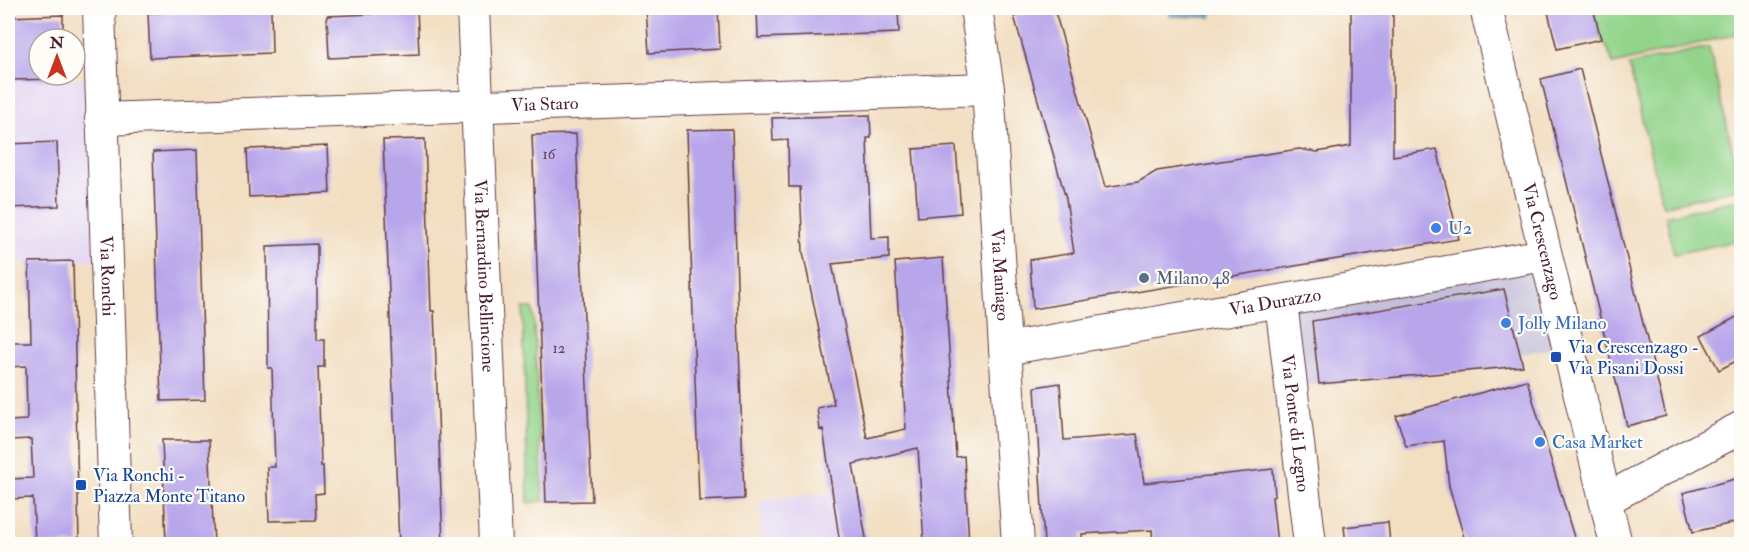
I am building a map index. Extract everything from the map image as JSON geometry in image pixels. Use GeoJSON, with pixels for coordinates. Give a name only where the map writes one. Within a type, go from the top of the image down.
{"type":"FeatureCollection","features":[{"type":"Feature","properties":{"kind":"street","name":"Via Ronchi"},"geometry":{"type":"LineString","coordinates":[[99,8],[116,544]]}},
{"type":"Feature","properties":{"kind":"street","name":"Via Bernardino Bellincione"},"geometry":{"type":"LineString","coordinates":[[473,8],[496,544]]}},
{"type":"Feature","properties":{"kind":"street","name":"Via Maniago"},"geometry":{"type":"LineString","coordinates":[[976,8],[988,89],[1018,544]]}},
{"type":"Feature","properties":{"kind":"street","name":"Via Crescenzago"},"geometry":{"type":"LineString","coordinates":[[1486,8],[1616,544]]}},
{"type":"Feature","properties":{"kind":"street","name":"Via Staro"},"geometry":{"type":"LineString","coordinates":[[101,119],[988,89]]}},
{"type":"Feature","properties":{"kind":"street","name":"Via Durazzo"},"geometry":{"type":"LineString","coordinates":[[1005,349],[1545,255]]}},
{"type":"Feature","properties":{"kind":"street","name":"Via Ponte di Legno"},"geometry":{"type":"LineString","coordinates":[[1281,302],[1310,544]]}},
{"type":"Feature","properties":{"kind":"street"},"geometry":{"type":"LineString","coordinates":[[1605,500],[1742,427]]}},
{"type":"Feature","properties":{"kind":"shaded area"},"geometry":{"type":"Polygon","coordinates":[[[87,78],[95,78],[103,260],[8,263],[8,80],[27,80],[27,87],[87,87],[87,78]]]}},
{"type":"Feature","properties":{"kind":"shaded area"},"geometry":{"type":"Polygon","coordinates":[[[1533,260],[1556,347],[1417,376],[1294,386],[1285,304],[1533,260]]]}},
{"type":"Feature","properties":{"kind":"shaded area"},"geometry":{"type":"Polygon","coordinates":[[[831,493],[840,544],[762,544],[760,500],[831,493]]]}},
{"type":"Feature","properties":{"kind":"green space"},"geometry":{"type":"Polygon","coordinates":[[[1593,8],[1741,8],[1741,33],[1613,64],[1607,47],[1601,39],[1593,8]]]}},
{"type":"Feature","properties":{"kind":"green space"},"geometry":{"type":"Polygon","coordinates":[[[1709,47],[1741,188],[1663,206],[1629,65],[1709,47]]]}},
{"type":"Feature","properties":{"kind":"green space"},"geometry":{"type":"Polygon","coordinates":[[[1741,199],[1741,240],[1674,254],[1666,216],[1741,199]]]}},
{"type":"Feature","properties":{"kind":"green space"},"geometry":{"type":"Polygon","coordinates":[[[523,308],[533,308],[543,501],[528,503],[523,308]]]}},
{"type":"Feature","properties":{"kind":"water"},"geometry":{"type":"Polygon","coordinates":[[[1171,8],[1212,8],[1211,17],[1170,16],[1171,8]]]}},
{"type":"Feature","properties":{"kind":"building"},"geometry":{"type":"Polygon","coordinates":[[[271,8],[272,53],[150,58],[148,13],[271,8]]]}},
{"type":"Feature","properties":{"kind":"building"},"geometry":{"type":"Polygon","coordinates":[[[372,8],[417,8],[419,54],[329,58],[327,16],[372,14],[372,8]]]}},
{"type":"Feature","properties":{"kind":"building"},"geometry":{"type":"Polygon","coordinates":[[[646,8],[718,8],[720,49],[649,53],[646,8]]]}},
{"type":"Feature","properties":{"kind":"building"},"geometry":{"type":"Polygon","coordinates":[[[757,8],[898,8],[899,33],[758,38],[757,8]]]}},
{"type":"Feature","properties":{"kind":"building"},"geometry":{"type":"Polygon","coordinates":[[[1054,8],[1105,187],[1138,182],[1157,171],[1299,149],[1317,152],[1351,146],[1351,8],[1393,8],[1393,156],[1437,149],[1459,239],[1033,309],[1030,260],[1074,253],[1066,199],[1014,16],[1054,8]]]}},
{"type":"Feature","properties":{"kind":"building"},"geometry":{"type":"Polygon","coordinates":[[[1547,8],[1593,8],[1601,39],[1557,49],[1547,8]]]}},
{"type":"Feature","properties":{"kind":"building"},"geometry":{"type":"Polygon","coordinates":[[[63,15],[63,27],[27,27],[27,80],[8,80],[8,17],[63,15]]]}},
{"type":"Feature","properties":{"kind":"building"},"geometry":{"type":"Polygon","coordinates":[[[1580,69],[1666,416],[1627,426],[1541,79],[1580,69]]]}},
{"type":"Feature","properties":{"kind":"building"},"geometry":{"type":"Polygon","coordinates":[[[870,115],[871,138],[867,138],[871,238],[889,237],[889,258],[832,264],[867,438],[906,429],[895,262],[943,258],[956,457],[964,456],[969,544],[924,544],[918,448],[853,464],[867,544],[840,544],[823,429],[820,430],[817,408],[834,404],[803,252],[800,187],[789,187],[788,140],[773,141],[772,118],[870,115]]]}},
{"type":"Feature","properties":{"kind":"building"},"geometry":{"type":"Polygon","coordinates":[[[732,129],[744,499],[699,501],[687,130],[732,129]]]}},
{"type":"Feature","properties":{"kind":"building"},"geometry":{"type":"Polygon","coordinates":[[[576,134],[592,501],[546,502],[532,135],[576,134]]]}},
{"type":"Feature","properties":{"kind":"building"},"geometry":{"type":"Polygon","coordinates":[[[425,139],[443,544],[399,544],[383,140],[425,139]]]}},
{"type":"Feature","properties":{"kind":"building"},"geometry":{"type":"Polygon","coordinates":[[[57,142],[59,206],[8,208],[8,144],[57,142]]]}},
{"type":"Feature","properties":{"kind":"building"},"geometry":{"type":"Polygon","coordinates":[[[328,146],[330,193],[249,197],[247,149],[328,146]]]}},
{"type":"Feature","properties":{"kind":"building"},"geometry":{"type":"Polygon","coordinates":[[[956,146],[961,213],[918,217],[913,149],[956,146]]]}},
{"type":"Feature","properties":{"kind":"building"},"geometry":{"type":"Polygon","coordinates":[[[197,150],[205,400],[161,401],[153,152],[197,150]]]}},
{"type":"Feature","properties":{"kind":"building"},"geometry":{"type":"Polygon","coordinates":[[[317,244],[317,339],[324,339],[324,367],[318,367],[324,493],[315,494],[316,520],[269,521],[267,467],[275,467],[272,368],[268,368],[267,246],[317,244]]]}},
{"type":"Feature","properties":{"kind":"building"},"geometry":{"type":"Polygon","coordinates":[[[73,261],[79,544],[35,544],[33,498],[8,499],[8,479],[33,478],[31,439],[8,440],[8,421],[27,420],[26,366],[8,367],[8,342],[31,342],[29,262],[73,261]]]}},
{"type":"Feature","properties":{"kind":"building"},"geometry":{"type":"Polygon","coordinates":[[[1504,289],[1523,366],[1319,384],[1312,321],[1504,289]]]}},
{"type":"Feature","properties":{"kind":"building"},"geometry":{"type":"Polygon","coordinates":[[[1742,314],[1742,358],[1719,370],[1701,336],[1742,314]]]}},
{"type":"Feature","properties":{"kind":"building"},"geometry":{"type":"Polygon","coordinates":[[[1527,380],[1576,544],[1466,544],[1449,486],[1444,441],[1406,446],[1396,416],[1527,380]]]}},
{"type":"Feature","properties":{"kind":"building"},"geometry":{"type":"Polygon","coordinates":[[[1060,383],[1064,440],[1137,434],[1144,483],[1273,469],[1275,496],[1272,497],[1277,544],[1153,544],[1152,530],[1082,534],[1082,544],[1044,544],[1035,387],[1060,383]]]}},
{"type":"Feature","properties":{"kind":"building"},"geometry":{"type":"Polygon","coordinates":[[[162,440],[209,440],[214,544],[166,544],[162,440]]]}},
{"type":"Feature","properties":{"kind":"building"},"geometry":{"type":"Polygon","coordinates":[[[1742,477],[1742,521],[1693,532],[1683,493],[1742,477]]]}},
{"type":"Feature","properties":{"kind":"building"},"geometry":{"type":"Polygon","coordinates":[[[1388,522],[1390,544],[1346,544],[1344,527],[1388,522]]]}},
{"type":"Feature","properties":{"kind":"place","name":"U2"},"geometry":{"type":"Point","coordinates":[1436,228]}},
{"type":"Feature","properties":{"kind":"place","name":"Milano 48"},"geometry":{"type":"Point","coordinates":[1144,278]}},
{"type":"Feature","properties":{"kind":"place","name":"Jolly Milano"},"geometry":{"type":"Point","coordinates":[1506,323]}},
{"type":"Feature","properties":{"kind":"place","name":"Via Crescenzago - Via Pisani Dossi"},"geometry":{"type":"Point","coordinates":[1556,357]}},
{"type":"Feature","properties":{"kind":"place","name":"Casa Market"},"geometry":{"type":"Point","coordinates":[1540,442]}},
{"type":"Feature","properties":{"kind":"place","name":"Via Ronchi - Piazza Monte Titano"},"geometry":{"type":"Point","coordinates":[81,485]}}]}
